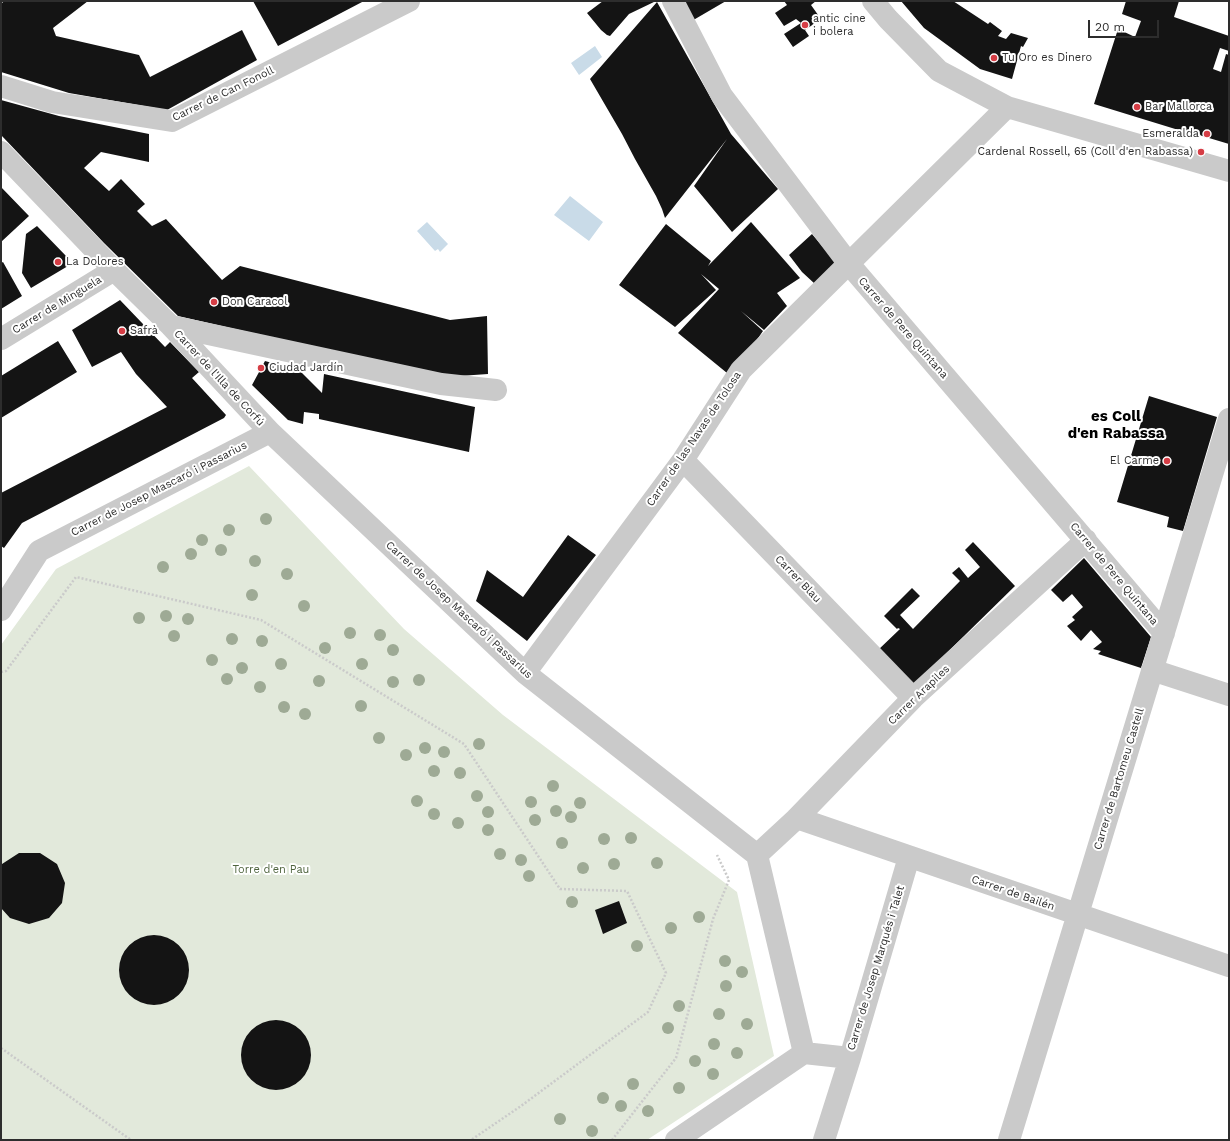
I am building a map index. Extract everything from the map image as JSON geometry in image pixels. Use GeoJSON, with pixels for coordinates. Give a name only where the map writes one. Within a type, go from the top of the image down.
{"type":"FeatureCollection","features":[{"type":"Feature","properties":{"kind":"street","name":"Carrer de Can Fonoll"},"geometry":{"type":"LineString","coordinates":[[1,86],[52,102],[172,121],[409,1]]}},
{"type":"Feature","properties":{"kind":"street","name":"Carrer de Pere Quintana"},"geometry":{"type":"LineString","coordinates":[[673,1],[722,96],[849,264],[1164,633]]}},
{"type":"Feature","properties":{"kind":"street"},"geometry":{"type":"LineString","coordinates":[[873,1],[888,19],[939,71],[1007,107],[1229,171]]}},
{"type":"Feature","properties":{"kind":"street","name":"Carrer de las Navas de Tolosa"},"geometry":{"type":"LineString","coordinates":[[525,673],[682,460],[741,370],[1007,107]]}},
{"type":"Feature","properties":{"kind":"street","name":"Carrer de l'Illa de Corfú"},"geometry":{"type":"LineString","coordinates":[[1,152],[114,270],[171,326],[270,432]]}},
{"type":"Feature","properties":{"kind":"street","name":"Carrer de Minguela"},"geometry":{"type":"LineString","coordinates":[[1,339],[114,270]]}},
{"type":"Feature","properties":{"kind":"street"},"geometry":{"type":"LineString","coordinates":[[171,326],[441,384],[496,390]]}},
{"type":"Feature","properties":{"kind":"street","name":"Carrer de Bartomeu Castell"},"geometry":{"type":"LineString","coordinates":[[1008,1140],[1228,427]]}},
{"type":"Feature","properties":{"kind":"street","name":"Carrer de Josep Mascaró i Passarius"},"geometry":{"type":"LineString","coordinates":[[1,610],[39,551],[270,432],[525,673],[757,855]]}},
{"type":"Feature","properties":{"kind":"street","name":"Carrer Blau"},"geometry":{"type":"LineString","coordinates":[[682,460],[913,698]]}},
{"type":"Feature","properties":{"kind":"street","name":"Carrer Arapiles"},"geometry":{"type":"LineString","coordinates":[[757,855],[797,818],[913,698],[1086,540]]}},
{"type":"Feature","properties":{"kind":"street"},"geometry":{"type":"LineString","coordinates":[[1152,670],[1229,695]]}},
{"type":"Feature","properties":{"kind":"street","name":"Carrer de Bailén"},"geometry":{"type":"LineString","coordinates":[[797,818],[1229,966]]}},
{"type":"Feature","properties":{"kind":"street"},"geometry":{"type":"LineString","coordinates":[[676,1140],[804,1053],[757,855]]}},
{"type":"Feature","properties":{"kind":"street","name":"Carrer de Josep Marqués i Talet"},"geometry":{"type":"LineString","coordinates":[[804,1053],[850,1058],[909,857]]}},
{"type":"Feature","properties":{"kind":"street"},"geometry":{"type":"LineString","coordinates":[[824,1140],[850,1058]]}},
{"type":"Feature","properties":{"kind":"path"},"geometry":{"type":"LineString","coordinates":[[1,672],[6,671],[76,577],[261,620],[464,744],[560,889],[627,890],[666,973],[648,1012],[521,1106],[471,1140]]}},
{"type":"Feature","properties":{"kind":"path"},"geometry":{"type":"LineString","coordinates":[[612,1140],[676,1058],[714,919],[729,880],[717,855],[733,836]]}},
{"type":"Feature","properties":{"kind":"path"},"geometry":{"type":"LineString","coordinates":[[1,1048],[131,1140]]}},
{"type":"Feature","properties":{"kind":"green space","name":"Torre d'en Pau"},"geometry":{"type":"Polygon","coordinates":[[[249,466],[404,629],[503,715],[737,892],[774,1056],[647,1140],[1,1140],[1,645],[56,569],[249,466]]]}},
{"type":"Feature","properties":{"kind":"water"},"geometry":{"type":"Polygon","coordinates":[[[595,46],[602,57],[579,75],[571,63],[595,46]]]}},
{"type":"Feature","properties":{"kind":"water"},"geometry":{"type":"Polygon","coordinates":[[[570,196],[603,222],[589,241],[554,215],[570,196]]]}},
{"type":"Feature","properties":{"kind":"water"},"geometry":{"type":"Polygon","coordinates":[[[427,222],[448,244],[440,252],[438,249],[435,251],[417,231],[427,222]]]}},
{"type":"Feature","properties":{"kind":"building"},"geometry":{"type":"Polygon","coordinates":[[[4,1],[88,1],[53,28],[56,36],[139,55],[150,77],[242,30],[257,60],[167,110],[69,93],[1,72],[1,4],[4,1]]]}},
{"type":"Feature","properties":{"kind":"building"},"geometry":{"type":"Polygon","coordinates":[[[253,1],[364,1],[278,46],[253,1]]]}},
{"type":"Feature","properties":{"kind":"building"},"geometry":{"type":"Polygon","coordinates":[[[603,1],[656,1],[629,14],[610,36],[601,30],[587,13],[603,1]]]}},
{"type":"Feature","properties":{"kind":"building"},"geometry":{"type":"Polygon","coordinates":[[[679,1],[726,1],[690,22],[679,1]]]}},
{"type":"Feature","properties":{"kind":"building","name":"antic cine i bolera"},"geometry":{"type":"Polygon","coordinates":[[[784,1],[816,1],[811,5],[821,19],[805,30],[809,36],[793,47],[784,34],[801,23],[796,19],[784,26],[775,13],[787,5],[784,1]]]}},
{"type":"Feature","properties":{"kind":"building"},"geometry":{"type":"Polygon","coordinates":[[[901,1],[953,1],[988,24],[990,22],[1002,31],[998,36],[1006,39],[1011,33],[1028,38],[1023,47],[1021,46],[1012,79],[980,69],[924,28],[901,1]]]}},
{"type":"Feature","properties":{"kind":"building"},"geometry":{"type":"Polygon","coordinates":[[[1126,1],[1179,1],[1174,17],[1229,36],[1229,51],[1220,48],[1213,69],[1221,72],[1226,54],[1229,55],[1229,144],[1094,104],[1118,29],[1135,37],[1141,21],[1122,14],[1126,1]]]}},
{"type":"Feature","properties":{"kind":"building"},"geometry":{"type":"Polygon","coordinates":[[[657,2],[731,134],[778,189],[732,232],[694,186],[727,139],[665,218],[656,196],[590,79],[657,2]]]}},
{"type":"Feature","properties":{"kind":"building"},"geometry":{"type":"Polygon","coordinates":[[[1,100],[59,116],[149,134],[149,162],[101,152],[84,168],[109,191],[121,179],[145,204],[137,211],[152,226],[166,219],[222,280],[240,266],[450,320],[487,316],[488,374],[445,377],[178,316],[104,243],[1,135],[1,100]]]}},
{"type":"Feature","properties":{"kind":"building"},"geometry":{"type":"Polygon","coordinates":[[[1,187],[29,216],[1,242],[1,187]]]}},
{"type":"Feature","properties":{"kind":"building"},"geometry":{"type":"Polygon","coordinates":[[[751,222],[800,278],[777,293],[787,306],[764,330],[741,311],[763,331],[754,344],[727,373],[678,333],[719,289],[701,274],[716,290],[675,327],[619,285],[666,224],[711,261],[708,266],[751,222]]]}},
{"type":"Feature","properties":{"kind":"building"},"geometry":{"type":"Polygon","coordinates":[[[37,226],[68,258],[68,266],[31,288],[22,273],[26,234],[37,226]]]}},
{"type":"Feature","properties":{"kind":"building"},"geometry":{"type":"Polygon","coordinates":[[[812,234],[838,265],[815,284],[802,272],[789,255],[812,234]]]}},
{"type":"Feature","properties":{"kind":"building"},"geometry":{"type":"Polygon","coordinates":[[[3,262],[22,296],[1,309],[1,263],[3,262]]]}},
{"type":"Feature","properties":{"kind":"building"},"geometry":{"type":"Polygon","coordinates":[[[120,300],[165,347],[170,342],[199,372],[192,378],[226,415],[224,418],[22,523],[4,548],[1,546],[1,493],[167,407],[136,374],[121,352],[92,367],[72,330],[120,300]]]}},
{"type":"Feature","properties":{"kind":"building"},"geometry":{"type":"Polygon","coordinates":[[[58,341],[77,372],[1,418],[1,376],[58,341]]]}},
{"type":"Feature","properties":{"kind":"building"},"geometry":{"type":"Polygon","coordinates":[[[265,361],[300,371],[322,393],[324,374],[475,407],[469,452],[319,419],[319,414],[304,412],[303,424],[288,420],[252,385],[265,361]]]}},
{"type":"Feature","properties":{"kind":"building","name":"El Carme"},"geometry":{"type":"Polygon","coordinates":[[[1149,396],[1217,417],[1183,531],[1167,527],[1169,517],[1117,502],[1149,396]]]}},
{"type":"Feature","properties":{"kind":"building"},"geometry":{"type":"Polygon","coordinates":[[[568,535],[596,555],[527,641],[476,601],[487,570],[523,597],[568,535]]]}},
{"type":"Feature","properties":{"kind":"building"},"geometry":{"type":"Polygon","coordinates":[[[973,542],[1015,586],[912,687],[877,651],[900,629],[897,629],[884,616],[912,588],[920,596],[900,615],[913,629],[960,581],[952,573],[959,567],[968,578],[980,567],[965,550],[973,542]]]}},
{"type":"Feature","properties":{"kind":"building"},"geometry":{"type":"Polygon","coordinates":[[[1084,558],[1151,637],[1141,668],[1098,654],[1101,651],[1093,649],[1102,642],[1091,630],[1081,641],[1067,626],[1075,620],[1072,617],[1083,607],[1072,594],[1063,602],[1051,590],[1084,558]]]}},
{"type":"Feature","properties":{"kind":"building"},"geometry":{"type":"Polygon","coordinates":[[[19,853],[40,853],[57,864],[65,883],[62,903],[49,918],[29,924],[10,918],[1,908],[1,866],[19,853]]]}},
{"type":"Feature","properties":{"kind":"building"},"geometry":{"type":"Polygon","coordinates":[[[619,901],[627,923],[603,934],[595,910],[619,901]]]}},
{"type":"Feature","properties":{"kind":"building"},"geometry":{"type":"Polygon","coordinates":[[[154,935],[167,938],[179,945],[186,957],[189,970],[186,983],[179,995],[167,1002],[154,1005],[141,1002],[129,995],[122,983],[119,970],[122,957],[129,945],[141,938],[154,935]]]}},
{"type":"Feature","properties":{"kind":"building"},"geometry":{"type":"Polygon","coordinates":[[[276,1020],[289,1023],[301,1030],[308,1042],[311,1055],[308,1068],[301,1080],[289,1087],[276,1090],[263,1087],[251,1080],[244,1068],[241,1055],[244,1042],[251,1030],[263,1023],[276,1020]]]}},
{"type":"Feature","properties":{"kind":"place","name":"antic cine i bolera"},"geometry":{"type":"Point","coordinates":[805,25]}},
{"type":"Feature","properties":{"kind":"place","name":"Tu Oro es Dinero"},"geometry":{"type":"Point","coordinates":[994,58]}},
{"type":"Feature","properties":{"kind":"place","name":"Bar Mallorca"},"geometry":{"type":"Point","coordinates":[1137,107]}},
{"type":"Feature","properties":{"kind":"place","name":"Esmeralda"},"geometry":{"type":"Point","coordinates":[1207,134]}},
{"type":"Feature","properties":{"kind":"place","name":"Cardenal Rossell, 65 (Coll d'en Rabassa)"},"geometry":{"type":"Point","coordinates":[1201,152]}},
{"type":"Feature","properties":{"kind":"place","name":"La Dolores"},"geometry":{"type":"Point","coordinates":[58,262]}},
{"type":"Feature","properties":{"kind":"place","name":"Don Caracol"},"geometry":{"type":"Point","coordinates":[214,302]}},
{"type":"Feature","properties":{"kind":"place","name":"Safrà"},"geometry":{"type":"Point","coordinates":[122,331]}},
{"type":"Feature","properties":{"kind":"place","name":"Ciudad Jardín"},"geometry":{"type":"Point","coordinates":[261,368]}},
{"type":"Feature","properties":{"kind":"place","name":"El Carme"},"geometry":{"type":"Point","coordinates":[1167,461]}},
{"type":"Feature","properties":{"kind":"district","name":"es Coll d'en Rabassa"},"geometry":{"type":"Point","coordinates":[1116,426]}}]}
